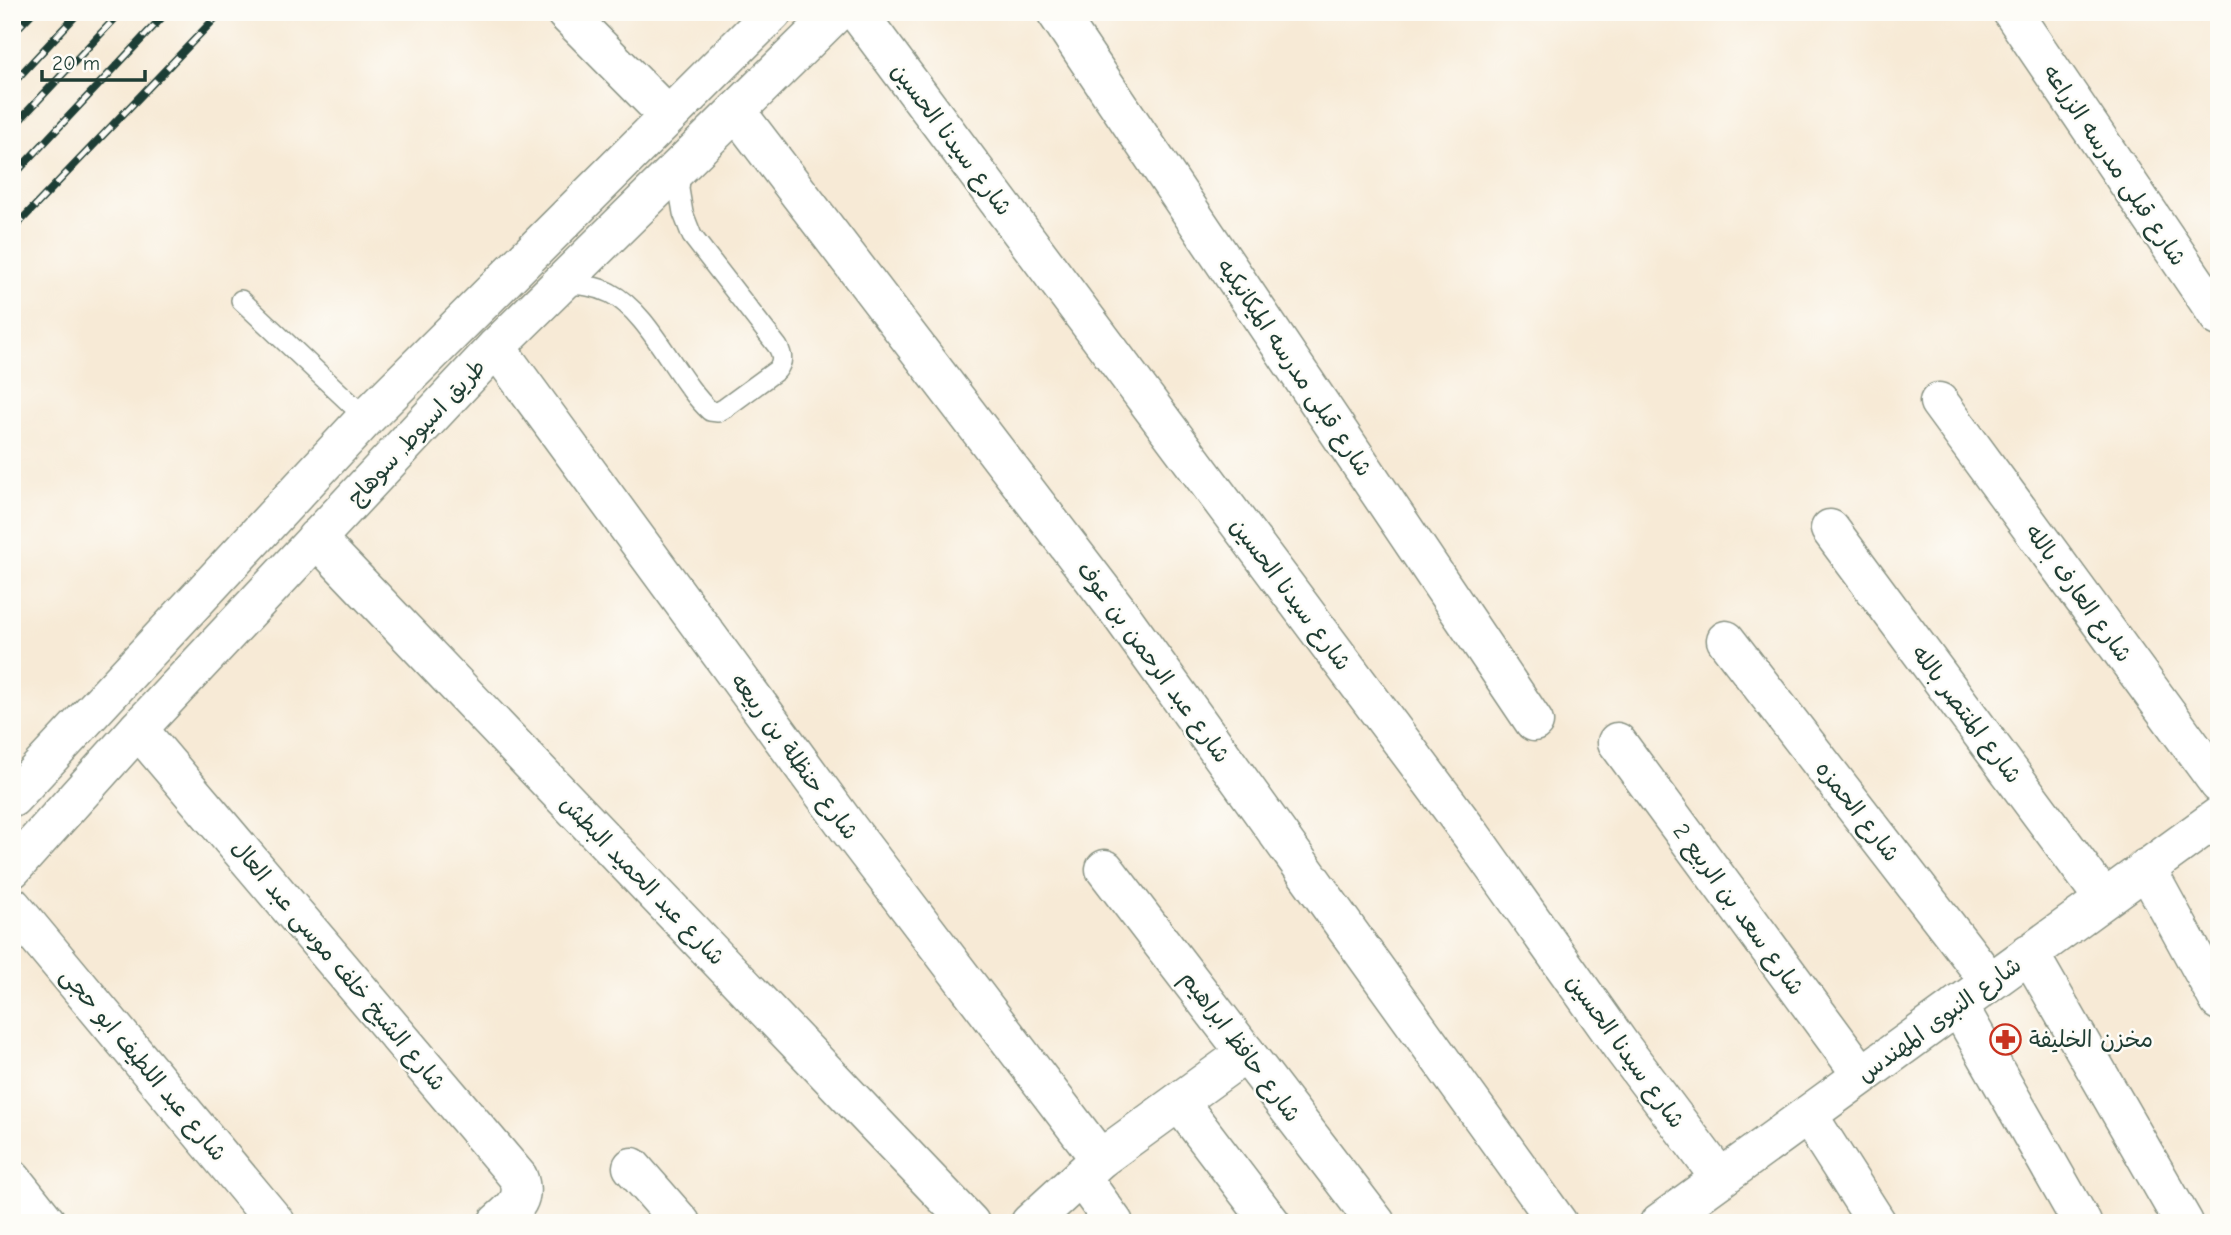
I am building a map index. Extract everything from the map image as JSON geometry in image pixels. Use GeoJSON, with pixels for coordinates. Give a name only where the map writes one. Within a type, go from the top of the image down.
{"type":"FeatureCollection","features":[{"type":"Feature","properties":{"kind":"street"},"geometry":{"type":"LineString","coordinates":[[565,12],[668,116]]}},
{"type":"Feature","properties":{"kind":"street","name":"طريق اسيوط, سوهاج"},"geometry":{"type":"LineString","coordinates":[[12,798],[366,418],[772,12]]}},
{"type":"Feature","properties":{"kind":"street","name":"طريق اسيوط, سوهاج"},"geometry":{"type":"LineString","coordinates":[[12,869],[138,729],[496,347],[837,12]]}},
{"type":"Feature","properties":{"kind":"street","name":"شارع سيدنا الحسين"},"geometry":{"type":"LineString","coordinates":[[857,12],[1472,836],[1620,1046],[1720,1178]]}},
{"type":"Feature","properties":{"kind":"street","name":"شارع قبلى مدرسه الميكانيكيه"},"geometry":{"type":"LineString","coordinates":[[1056,12],[1534,722]]}},
{"type":"Feature","properties":{"kind":"street","name":"شارع قبلى مدرسه الزراعه"},"geometry":{"type":"LineString","coordinates":[[2012,12],[2219,317]]}},
{"type":"Feature","properties":{"kind":"street","name":"شارع عبد الرحمن بن عوف"},"geometry":{"type":"LineString","coordinates":[[736,111],[1118,611],[1558,1223]]}},
{"type":"Feature","properties":{"kind":"street","name":"شارع حنظلة بن ربيعه"},"geometry":{"type":"LineString","coordinates":[[496,347],[849,829],[1091,1168],[1114,1223]]}},
{"type":"Feature","properties":{"kind":"street","name":"شارع العارف بالله"},"geometry":{"type":"LineString","coordinates":[[1939,402],[2219,784]]}},
{"type":"Feature","properties":{"kind":"street","name":"شارع المنتصر بالله"},"geometry":{"type":"LineString","coordinates":[[1830,529],[2104,899]]}},
{"type":"Feature","properties":{"kind":"street","name":"شارع عبد الحميد البطش"},"geometry":{"type":"LineString","coordinates":[[316,538],[970,1223]]}},
{"type":"Feature","properties":{"kind":"street","name":"شارع الحمزه"},"geometry":{"type":"LineString","coordinates":[[1726,640],[1990,982]]}},
{"type":"Feature","properties":{"kind":"street","name":"شارع الشيخ خلف موسى عبد العال"},"geometry":{"type":"LineString","coordinates":[[138,729],[518,1177],[522,1187],[520,1198],[506,1215]]}},
{"type":"Feature","properties":{"kind":"street","name":"شارع سعد بن الربيع 2"},"geometry":{"type":"LineString","coordinates":[[1617,742],[1862,1075]]}},
{"type":"Feature","properties":{"kind":"street","name":"شارع النبوى المهندس"},"geometry":{"type":"LineString","coordinates":[[1659,1223],[2219,816]]}},
{"type":"Feature","properties":{"kind":"street"},"geometry":{"type":"LineString","coordinates":[[2146,868],[2219,1001]]}},
{"type":"Feature","properties":{"kind":"street","name":"شارع حافظ ابراهيم"},"geometry":{"type":"LineString","coordinates":[[1105,869],[1376,1223]]}},
{"type":"Feature","properties":{"kind":"street","name":"شارع عبد اللطيف ابو حجى"},"geometry":{"type":"LineString","coordinates":[[12,906],[276,1223]]}},
{"type":"Feature","properties":{"kind":"street"},"geometry":{"type":"LineString","coordinates":[[2029,953],[2183,1223]]}},
{"type":"Feature","properties":{"kind":"street"},"geometry":{"type":"LineString","coordinates":[[1958,1005],[2082,1223]]}},
{"type":"Feature","properties":{"kind":"street"},"geometry":{"type":"LineString","coordinates":[[1030,1223],[1091,1168],[1246,1053]]}},
{"type":"Feature","properties":{"kind":"street"},"geometry":{"type":"LineString","coordinates":[[1179,1102],[1271,1223]]}},
{"type":"Feature","properties":{"kind":"street"},"geometry":{"type":"LineString","coordinates":[[1808,1115],[1877,1223]]}},
{"type":"Feature","properties":{"kind":"street"},"geometry":{"type":"LineString","coordinates":[[632,1167],[681,1223]]}},
{"type":"Feature","properties":{"kind":"street"},"geometry":{"type":"LineString","coordinates":[[12,1179],[47,1223]]}},
{"type":"Feature","properties":{"kind":"lane"},"geometry":{"type":"LineString","coordinates":[[561,284],[586,285],[609,292],[629,305],[710,411],[718,412],[725,408],[777,370],[782,363],[778,347],[692,236],[682,214],[679,189],[681,164]]}},
{"type":"Feature","properties":{"kind":"lane"},"geometry":{"type":"LineString","coordinates":[[241,300],[366,418]]}},
{"type":"Feature","properties":{"kind":"railway"},"geometry":{"type":"LineString","coordinates":[[12,34],[33,12]]}},
{"type":"Feature","properties":{"kind":"railway"},"geometry":{"type":"LineString","coordinates":[[12,84],[79,12]]}},
{"type":"Feature","properties":{"kind":"railway"},"geometry":{"type":"LineString","coordinates":[[12,128],[121,12]]}},
{"type":"Feature","properties":{"kind":"railway"},"geometry":{"type":"LineString","coordinates":[[12,177],[167,12]]}},
{"type":"Feature","properties":{"kind":"railway"},"geometry":{"type":"LineString","coordinates":[[12,230],[221,12]]}},
{"type":"Feature","properties":{"kind":"place","name":"مخزن الخليفة"},"geometry":{"type":"Point","coordinates":[2006,1039]}}]}
